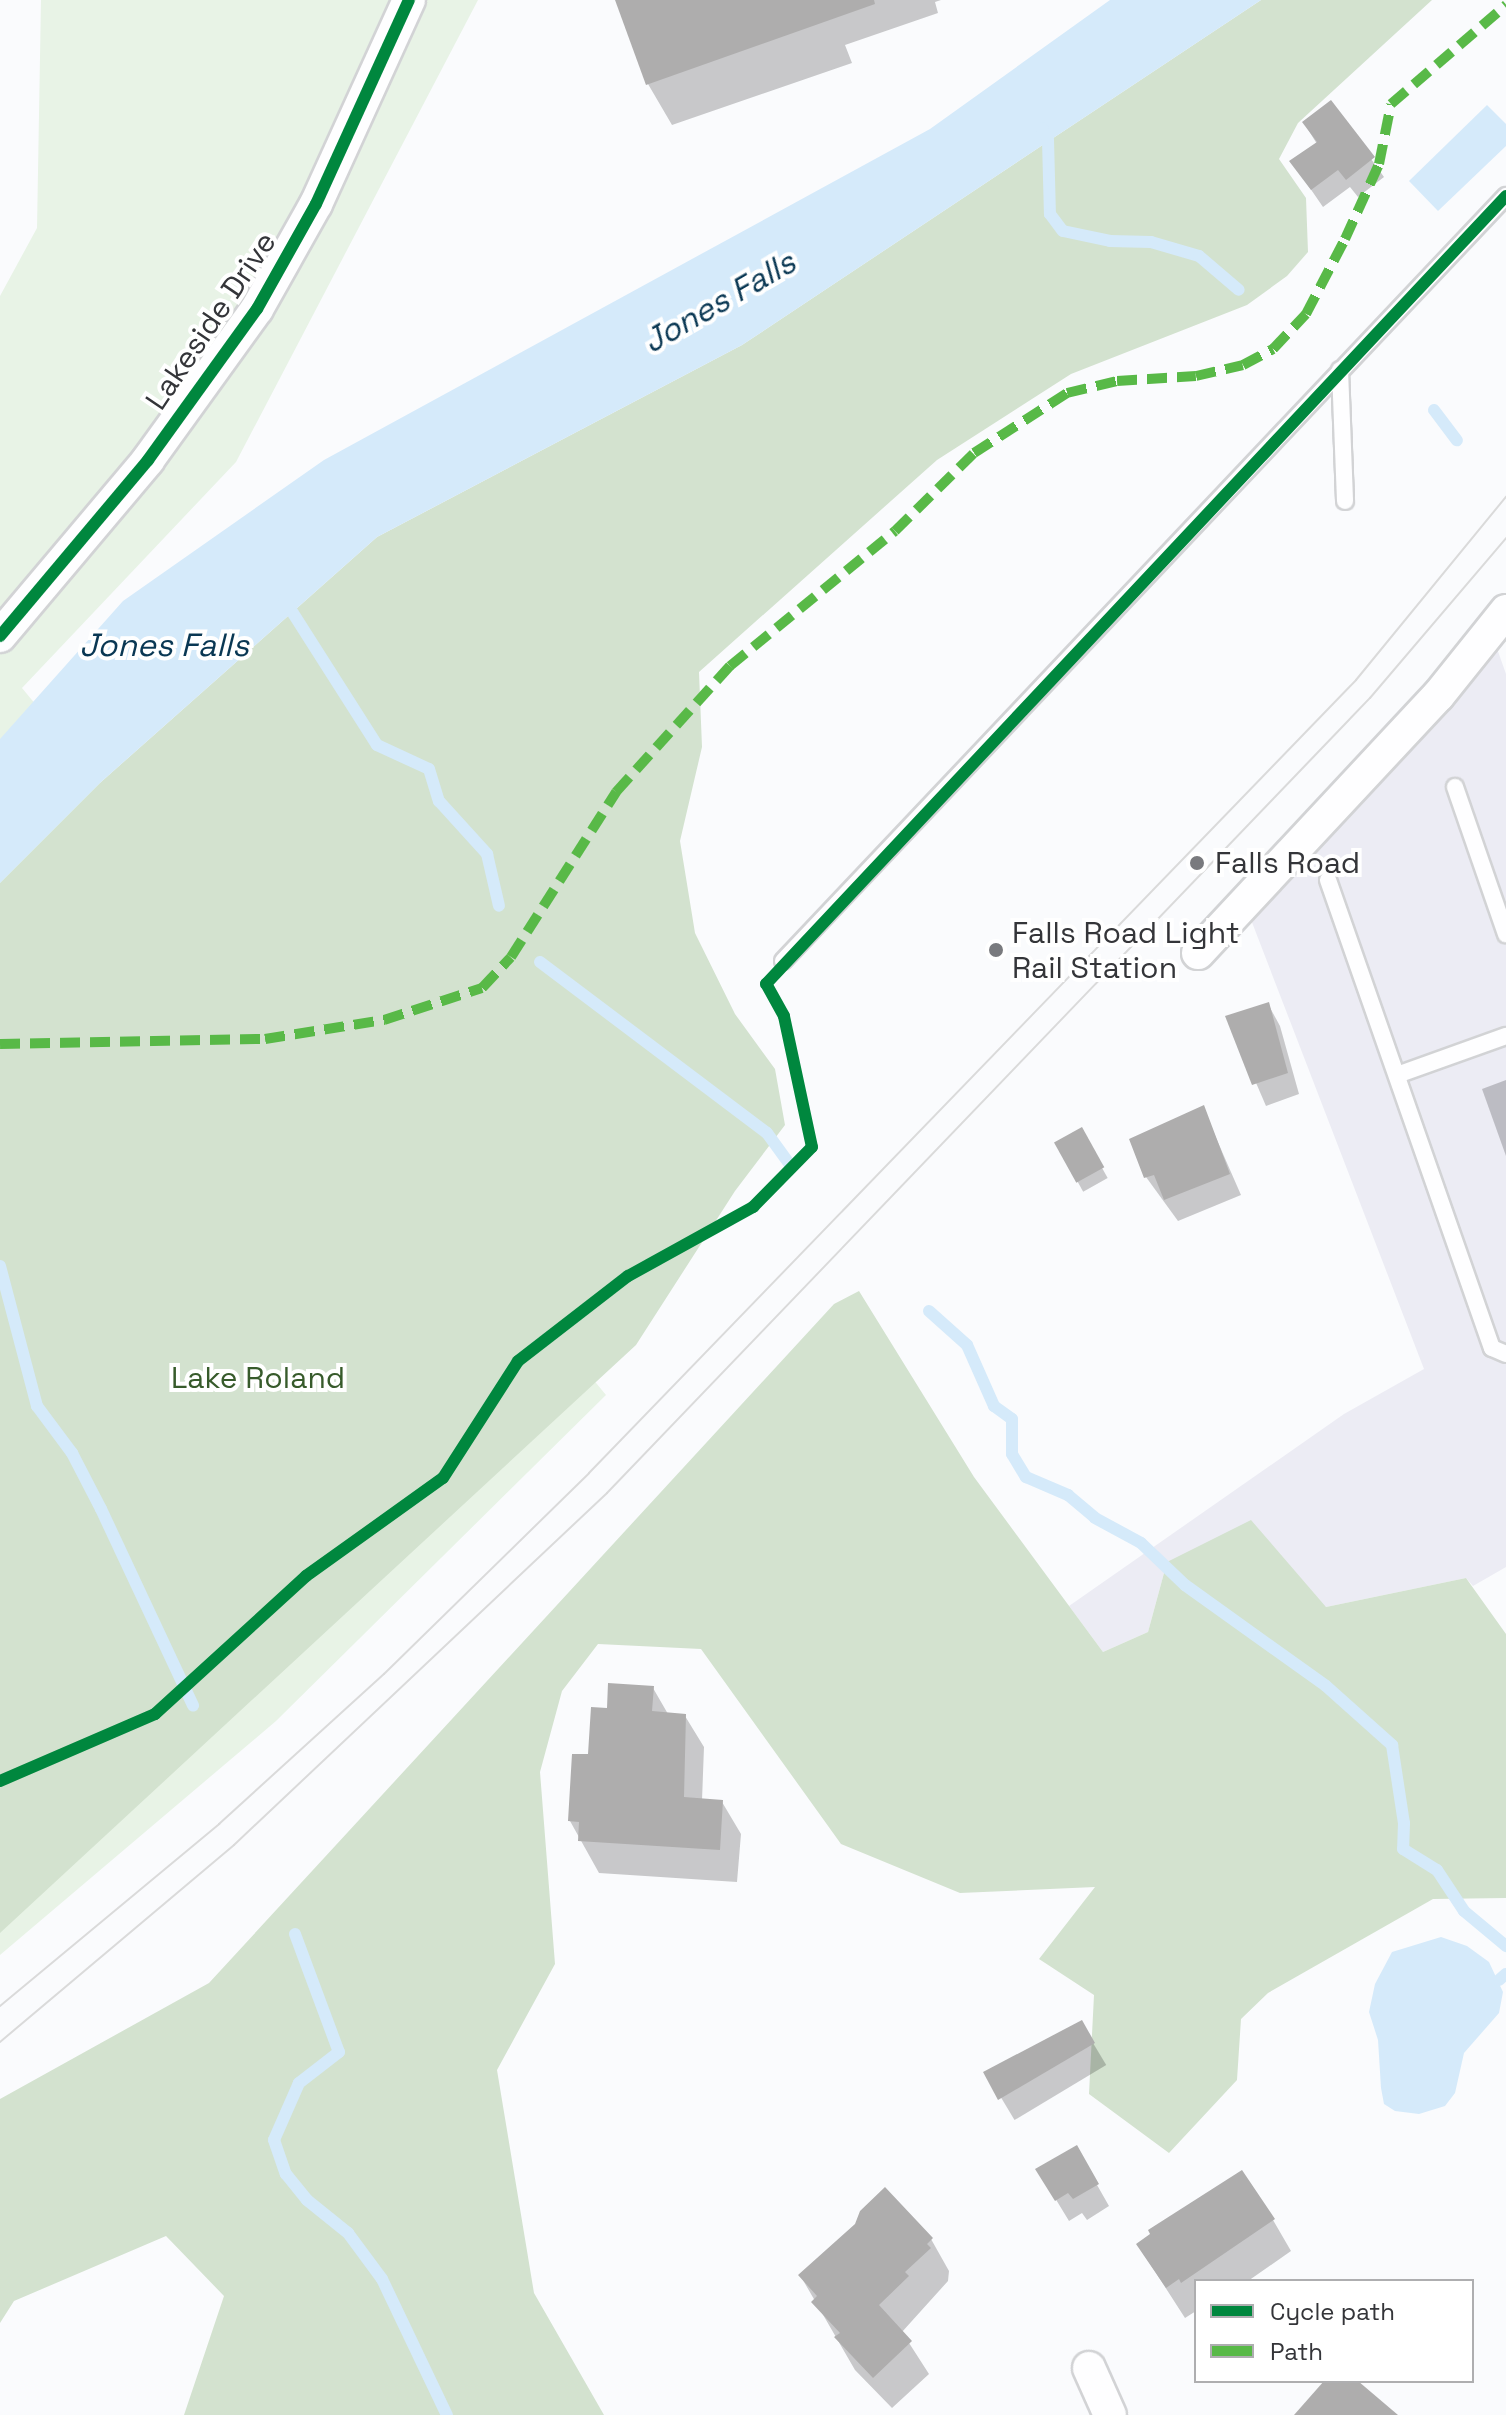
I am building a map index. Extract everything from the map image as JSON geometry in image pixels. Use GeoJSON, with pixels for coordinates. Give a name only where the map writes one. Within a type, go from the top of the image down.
{"type":"FeatureCollection","features":[{"type":"Feature","properties":{"kind":"street","name":"Lakeside Drive"},"geometry":{"type":"LineString","coordinates":[[0,636],[148,460],[257,309],[316,204],[409,0]]}},
{"type":"Feature","properties":{"kind":"street"},"geometry":{"type":"LineString","coordinates":[[1198,953],[1438,696],[1506,611]]}},
{"type":"Feature","properties":{"kind":"street"},"geometry":{"type":"LineString","coordinates":[[1089,2368],[1110,2415]]}},
{"type":"Feature","properties":{"kind":"lane"},"geometry":{"type":"LineString","coordinates":[[783,961],[1506,196]]}},
{"type":"Feature","properties":{"kind":"lane"},"geometry":{"type":"LineString","coordinates":[[1340,370],[1345,501]]}},
{"type":"Feature","properties":{"kind":"lane"},"geometry":{"type":"LineString","coordinates":[[1455,787],[1506,934]]}},
{"type":"Feature","properties":{"kind":"lane"},"geometry":{"type":"LineString","coordinates":[[1328,880],[1492,1348],[1506,1354]]}},
{"type":"Feature","properties":{"kind":"lane"},"geometry":{"type":"LineString","coordinates":[[1397,1075],[1506,1036]]}},
{"type":"Feature","properties":{"kind":"shaded area"},"geometry":{"type":"Polygon","coordinates":[[[1494,640],[1506,674],[1506,1567],[1473,1586],[1466,1578],[1326,1607],[1167,1562],[1148,1632],[1103,1652],[1069,1606],[1344,1414],[1424,1369],[1248,912],[1494,640]]]}},
{"type":"Feature","properties":{"kind":"green space","name":"Lake Roland"},"geometry":{"type":"Polygon","coordinates":[[[41,0],[478,0],[236,462],[22,688],[606,1395],[276,1721],[0,1955],[0,296],[37,228],[41,0]]]}},
{"type":"Feature","properties":{"kind":"green space"},"geometry":{"type":"Polygon","coordinates":[[[1261,0],[1432,0],[1298,123],[1279,159],[1306,198],[1308,252],[1287,276],[1247,305],[1071,374],[937,460],[699,672],[702,747],[680,841],[695,933],[735,1014],[775,1069],[785,1125],[735,1191],[636,1345],[0,1933],[0,883],[101,782],[377,537],[742,345],[1261,0]]]}},
{"type":"Feature","properties":{"kind":"green space"},"geometry":{"type":"Polygon","coordinates":[[[859,1291],[974,1477],[1103,1652],[1148,1632],[1167,1562],[1251,1520],[1326,1607],[1466,1578],[1506,1634],[1506,1898],[1433,1899],[1268,1993],[1241,2019],[1237,2080],[1169,2153],[1089,2094],[1094,1995],[1039,1959],[1095,1887],[960,1893],[841,1844],[701,1649],[598,1644],[562,1691],[540,1772],[555,1964],[497,2070],[534,2293],[604,2415],[184,2415],[224,2296],[166,2236],[14,2301],[0,2323],[0,2099],[209,1983],[834,1304],[859,1291]]]}},
{"type":"Feature","properties":{"kind":"water","name":"Jones Falls"},"geometry":{"type":"Polygon","coordinates":[[[1110,0],[1261,0],[742,345],[377,537],[101,782],[0,883],[0,739],[123,601],[324,460],[930,129],[1110,0]]]}},
{"type":"Feature","properties":{"kind":"water"},"geometry":{"type":"Polygon","coordinates":[[[1487,105],[1506,124],[1506,146],[1438,211],[1409,181],[1487,105]]]}},
{"type":"Feature","properties":{"kind":"water"},"geometry":{"type":"Polygon","coordinates":[[[1441,1937],[1467,1946],[1489,1962],[1503,1992],[1499,2013],[1464,2053],[1455,2093],[1445,2106],[1419,2114],[1395,2111],[1384,2104],[1378,2040],[1369,2012],[1375,1984],[1392,1952],[1441,1937]]]}},
{"type":"Feature","properties":{"kind":"building"},"geometry":{"type":"Polygon","coordinates":[[[615,0],[874,0],[875,4],[646,85],[615,0]]]}},
{"type":"Feature","properties":{"kind":"building"},"geometry":{"type":"Polygon","coordinates":[[[1331,100],[1375,157],[1346,180],[1338,170],[1311,190],[1289,161],[1317,142],[1302,122],[1331,100]]]}},
{"type":"Feature","properties":{"kind":"building"},"geometry":{"type":"Polygon","coordinates":[[[1269,1002],[1288,1073],[1252,1085],[1225,1016],[1269,1002]]]}},
{"type":"Feature","properties":{"kind":"building"},"geometry":{"type":"Polygon","coordinates":[[[1204,1105],[1230,1174],[1164,1200],[1154,1175],[1144,1178],[1129,1139],[1204,1105]]]}},
{"type":"Feature","properties":{"kind":"building"},"geometry":{"type":"Polygon","coordinates":[[[1082,1127],[1104,1167],[1076,1183],[1054,1143],[1082,1127]]]}},
{"type":"Feature","properties":{"kind":"building"},"geometry":{"type":"Polygon","coordinates":[[[608,1683],[654,1686],[652,1711],[686,1714],[684,1797],[723,1800],[720,1850],[578,1841],[579,1822],[568,1821],[572,1754],[588,1754],[591,1707],[607,1708],[608,1683]]]}},
{"type":"Feature","properties":{"kind":"building"},"geometry":{"type":"Polygon","coordinates":[[[1082,2020],[1095,2043],[998,2100],[983,2072],[1082,2020]]]}},
{"type":"Feature","properties":{"kind":"building"},"geometry":{"type":"Polygon","coordinates":[[[1077,2145],[1099,2184],[1073,2199],[1068,2193],[1055,2201],[1035,2169],[1077,2145]]]}},
{"type":"Feature","properties":{"kind":"building"},"geometry":{"type":"Polygon","coordinates":[[[1242,2170],[1275,2219],[1181,2283],[1179,2279],[1166,2288],[1136,2244],[1150,2234],[1148,2230],[1242,2170]]]}},
{"type":"Feature","properties":{"kind":"building"},"geometry":{"type":"Polygon","coordinates":[[[885,2187],[933,2238],[927,2244],[931,2248],[905,2272],[909,2276],[879,2305],[912,2341],[873,2378],[834,2337],[840,2333],[811,2302],[817,2296],[798,2275],[855,2224],[860,2211],[885,2187]]]}},
{"type":"Feature","properties":{"kind":"building"},"geometry":{"type":"Polygon","coordinates":[[[1322,2383],[1360,2383],[1398,2415],[1294,2415],[1322,2383]]]}},
{"type":"Feature","properties":{"kind":"waterway"},"geometry":{"type":"LineString","coordinates":[[1042,128],[1048,140],[1050,214],[1063,231],[1110,241],[1151,242],[1199,256],[1239,290]]}},
{"type":"Feature","properties":{"kind":"waterway"},"geometry":{"type":"LineString","coordinates":[[1434,410],[1457,440]]}},
{"type":"Feature","properties":{"kind":"waterway"},"geometry":{"type":"LineString","coordinates":[[284,599],[377,745],[429,769],[439,801],[487,854],[499,906]]}},
{"type":"Feature","properties":{"kind":"waterway"},"geometry":{"type":"LineString","coordinates":[[540,962],[767,1133],[791,1166]]}},
{"type":"Feature","properties":{"kind":"waterway"},"geometry":{"type":"LineString","coordinates":[[0,1266],[37,1406],[72,1453],[193,1705]]}},
{"type":"Feature","properties":{"kind":"waterway"},"geometry":{"type":"LineString","coordinates":[[929,1311],[967,1345],[994,1406],[1012,1419],[1012,1454],[1026,1477],[1068,1495],[1095,1518],[1141,1543],[1185,1585],[1326,1686],[1392,1745],[1404,1823],[1403,1849],[1437,1870],[1464,1911],[1506,1946]]}},
{"type":"Feature","properties":{"kind":"waterway"},"geometry":{"type":"LineString","coordinates":[[295,1934],[339,2052],[299,2083],[274,2140],[286,2174],[307,2200],[348,2233],[382,2279],[447,2415]]}},
{"type":"Feature","properties":{"kind":"waterway"},"geometry":{"type":"LineString","coordinates":[[1499,1980],[1506,1974]]}},
{"type":"Feature","properties":{"kind":"tram line"},"geometry":{"type":"LineString","coordinates":[[0,2006],[219,1824],[384,1674],[589,1473],[1356,680],[1506,497]]}},
{"type":"Feature","properties":{"kind":"tram line"},"geometry":{"type":"LineString","coordinates":[[0,2042],[234,1845],[607,1493],[1370,698],[1506,538]]}},
{"type":"Feature","properties":{"kind":"marked path"},"geometry":{"type":"LineString","coordinates":[[0,1044],[265,1039],[384,1020],[482,988],[511,957],[616,792],[730,666],[895,531],[974,453],[1067,393],[1117,381],[1196,376],[1243,365],[1273,349],[1306,314],[1345,239],[1379,164],[1391,104],[1506,5]]}},
{"type":"Feature","properties":{"kind":"cycle path"},"geometry":{"type":"LineString","coordinates":[[0,636],[148,460],[257,309],[316,204],[409,0]]}},
{"type":"Feature","properties":{"kind":"cycle path"},"geometry":{"type":"LineString","coordinates":[[0,1781],[155,1714],[306,1576],[443,1478],[518,1361],[628,1276],[753,1207],[812,1147],[784,1016],[766,984],[1506,196]]}},
{"type":"Feature","properties":{"kind":"place","name":"Falls Road"},"geometry":{"type":"Point","coordinates":[1197,863]}},
{"type":"Feature","properties":{"kind":"place","name":"Falls Road Light Rail Station"},"geometry":{"type":"Point","coordinates":[996,950]}}]}
